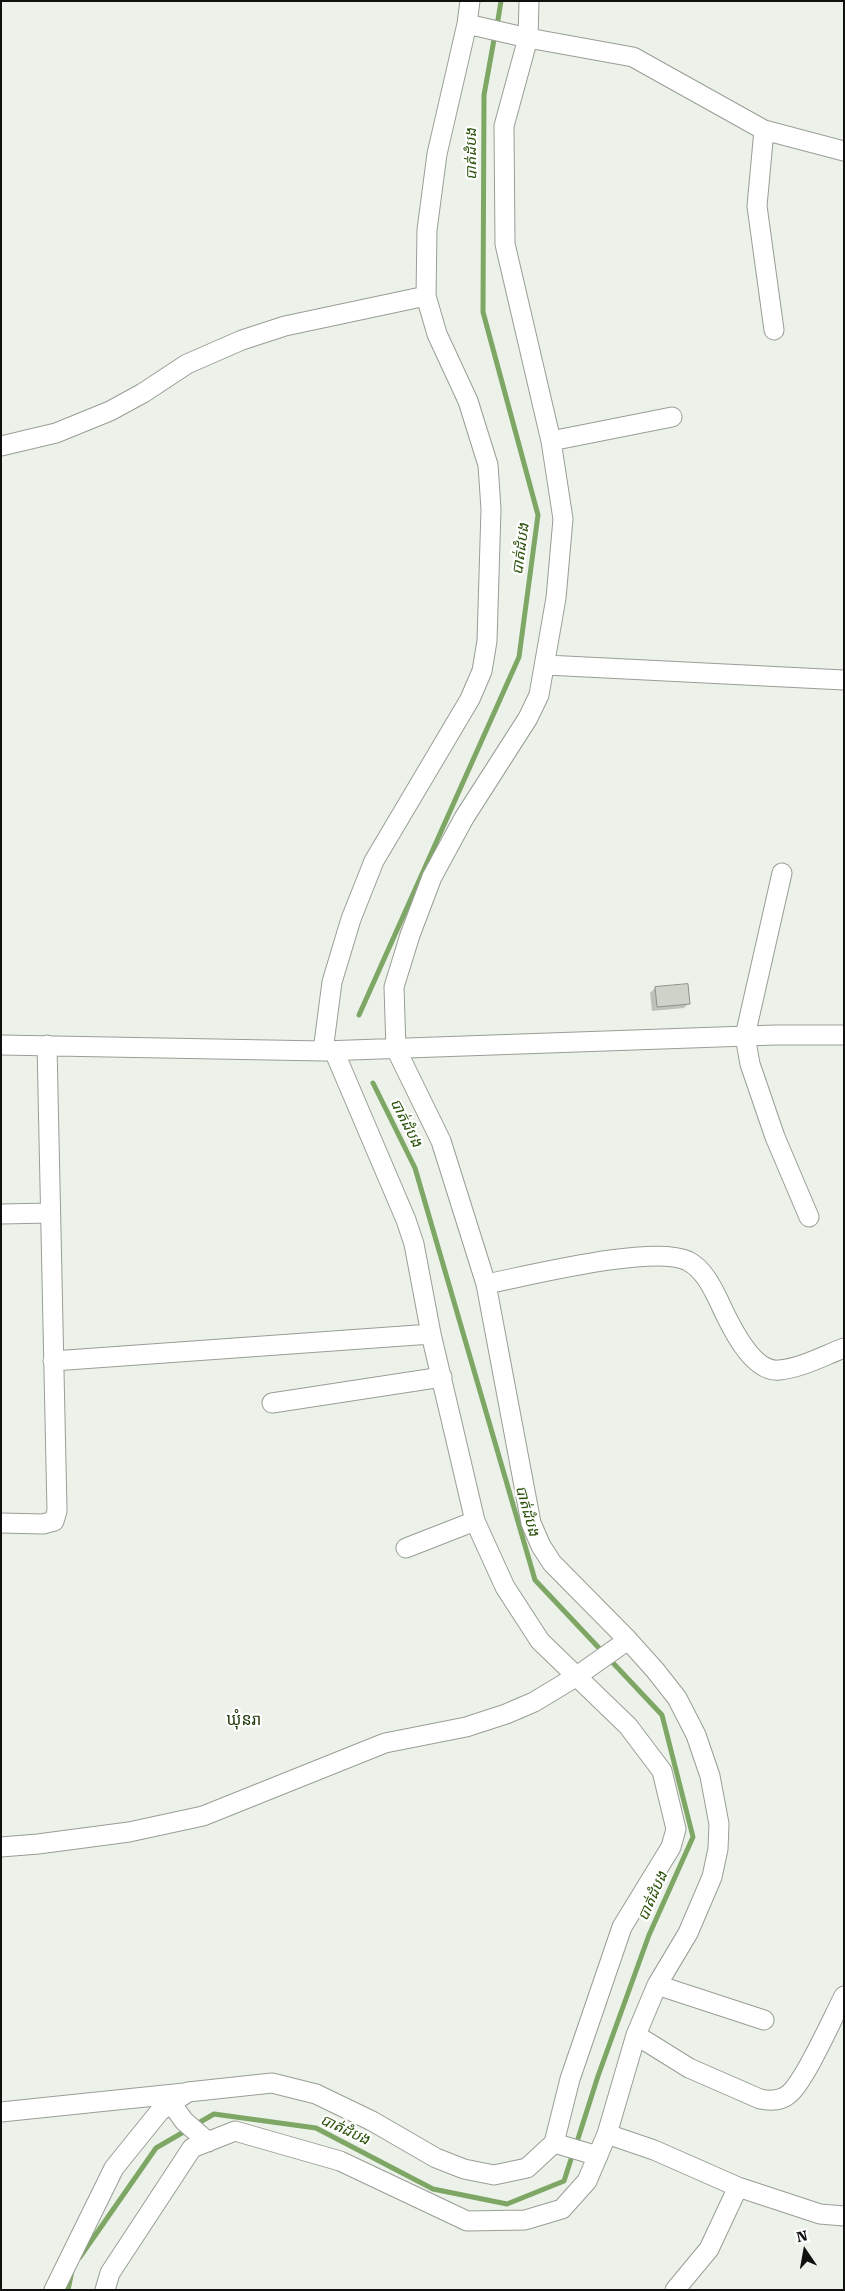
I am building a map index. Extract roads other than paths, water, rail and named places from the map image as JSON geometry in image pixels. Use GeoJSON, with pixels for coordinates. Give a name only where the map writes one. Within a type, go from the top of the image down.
{"type":"FeatureCollection","features":[{"type":"Feature","properties":{"kind":"street"},"geometry":{"type":"LineString","coordinates":[[470,1],[475,26],[436,154],[427,230],[426,296],[437,334],[468,401],[488,465],[491,509],[486,641],[482,671],[470,699],[374,861],[351,919],[332,982],[328,1051],[411,1236],[431,1334],[475,1521],[505,1587],[540,1641],[628,1726],[662,1772],[676,1829],[671,1847],[622,1927],[570,2079],[568,2147]]}},
{"type":"Feature","properties":{"kind":"street"},"geometry":{"type":"LineString","coordinates":[[105,2290],[110,2274],[192,2148],[203,2139],[235,2131],[340,2161],[467,2221],[525,2220],[562,2209],[587,2181],[598,2156],[607,2134],[636,2035],[657,1984],[688,1933],[712,1877],[718,1849],[719,1824],[710,1776],[696,1735],[677,1698],[628,1640],[552,1563],[541,1546],[531,1523],[486,1284],[441,1141],[396,1049],[394,987],[410,935],[432,877],[464,818],[528,718],[539,695],[546,665],[556,598],[563,520],[551,441],[504,244],[504,126],[528,38],[528,1]]}},
{"type":"Feature","properties":{"kind":"street"},"geometry":{"type":"LineString","coordinates":[[475,26],[528,38],[633,57],[764,130],[844,151]]}},
{"type":"Feature","properties":{"kind":"street"},"geometry":{"type":"LineString","coordinates":[[764,130],[757,206],[774,330]]}},
{"type":"Feature","properties":{"kind":"street"},"geometry":{"type":"LineString","coordinates":[[1,446],[56,433],[110,411],[143,393],[187,364],[242,340],[285,326],[426,296]]}},
{"type":"Feature","properties":{"kind":"street"},"geometry":{"type":"LineString","coordinates":[[551,441],[672,417]]}},
{"type":"Feature","properties":{"kind":"street"},"geometry":{"type":"LineString","coordinates":[[546,665],[844,680]]}},
{"type":"Feature","properties":{"kind":"street"},"geometry":{"type":"LineString","coordinates":[[782,873],[745,1036],[750,1064],[775,1137],[809,1218]]}},
{"type":"Feature","properties":{"kind":"street"},"geometry":{"type":"LineString","coordinates":[[1,1045],[328,1051],[745,1036],[844,1035]]}},
{"type":"Feature","properties":{"kind":"street"},"geometry":{"type":"LineString","coordinates":[[1,1523],[43,1524],[54,1520],[57,1511],[47,1046]]}},
{"type":"Feature","properties":{"kind":"street"},"geometry":{"type":"LineString","coordinates":[[1,1214],[50,1213]]}},
{"type":"Feature","properties":{"kind":"street"},"geometry":{"type":"LineString","coordinates":[[486,1284],[604,1261],[666,1255],[688,1261],[707,1278],[731,1327],[756,1363],[777,1370],[798,1366],[844,1348]]}},
{"type":"Feature","properties":{"kind":"street"},"geometry":{"type":"LineString","coordinates":[[54,1361],[431,1334]]}},
{"type":"Feature","properties":{"kind":"street"},"geometry":{"type":"LineString","coordinates":[[272,1404],[442,1377]]}},
{"type":"Feature","properties":{"kind":"street"},"geometry":{"type":"LineString","coordinates":[[406,1548],[475,1521]]}},
{"type":"Feature","properties":{"kind":"street"},"geometry":{"type":"LineString","coordinates":[[1,1846],[38,1844],[129,1832],[203,1816],[385,1743],[466,1727],[506,1714],[534,1702],[577,1676],[628,1640]]}},
{"type":"Feature","properties":{"kind":"street"},"geometry":{"type":"LineString","coordinates":[[657,1984],[764,2020]]}},
{"type":"Feature","properties":{"kind":"street"},"geometry":{"type":"LineString","coordinates":[[636,2035],[689,2068],[760,2099],[772,2101],[789,2094],[806,2070],[844,1996]]}},
{"type":"Feature","properties":{"kind":"street"},"geometry":{"type":"LineString","coordinates":[[1,2112],[272,2083],[316,2094],[372,2121],[436,2158],[464,2170],[494,2175],[527,2168],[568,2147],[598,2156]]}},
{"type":"Feature","properties":{"kind":"street"},"geometry":{"type":"LineString","coordinates":[[54,2290],[114,2168],[160,2111],[188,2092]]}},
{"type":"Feature","properties":{"kind":"street"},"geometry":{"type":"LineString","coordinates":[[171,2103],[184,2121],[203,2139]]}},
{"type":"Feature","properties":{"kind":"street"},"geometry":{"type":"LineString","coordinates":[[607,2134],[654,2150],[738,2187],[820,2214],[844,2216]]}},
{"type":"Feature","properties":{"kind":"street"},"geometry":{"type":"LineString","coordinates":[[675,2290],[709,2249],[738,2187]]}},
{"type":"Feature","properties":{"kind":"waterway","name":"បាត់ដំបង"},"geometry":{"type":"LineString","coordinates":[[497,26],[501,1]]}},
{"type":"Feature","properties":{"kind":"waterway","name":"បាត់ដំបង"},"geometry":{"type":"LineString","coordinates":[[359,1015],[519,657],[538,515],[483,312],[484,95],[495,34]]}},
{"type":"Feature","properties":{"kind":"waterway","name":"បាត់ដំបង"},"geometry":{"type":"LineString","coordinates":[[373,1083],[415,1168],[535,1580],[662,1715],[693,1837],[649,1935],[598,2076],[576,2145]]}},
{"type":"Feature","properties":{"kind":"waterway","name":"បាត់ដំបង"},"geometry":{"type":"LineString","coordinates":[[195,2125],[214,2114],[316,2128],[433,2189],[507,2204],[564,2181],[573,2153]]}},
{"type":"Feature","properties":{"kind":"waterway","name":"បាត់ដំបង"},"geometry":{"type":"LineString","coordinates":[[80,2257],[156,2148],[187,2130]]}},
{"type":"Feature","properties":{"kind":"waterway","name":"បាត់ដំបង"},"geometry":{"type":"LineString","coordinates":[[68,2290],[72,2271]]}},
{"type":"Feature","properties":{"kind":"district","name":"ឃុំនរា"},"geometry":{"type":"Point","coordinates":[244,1720]}}]}
